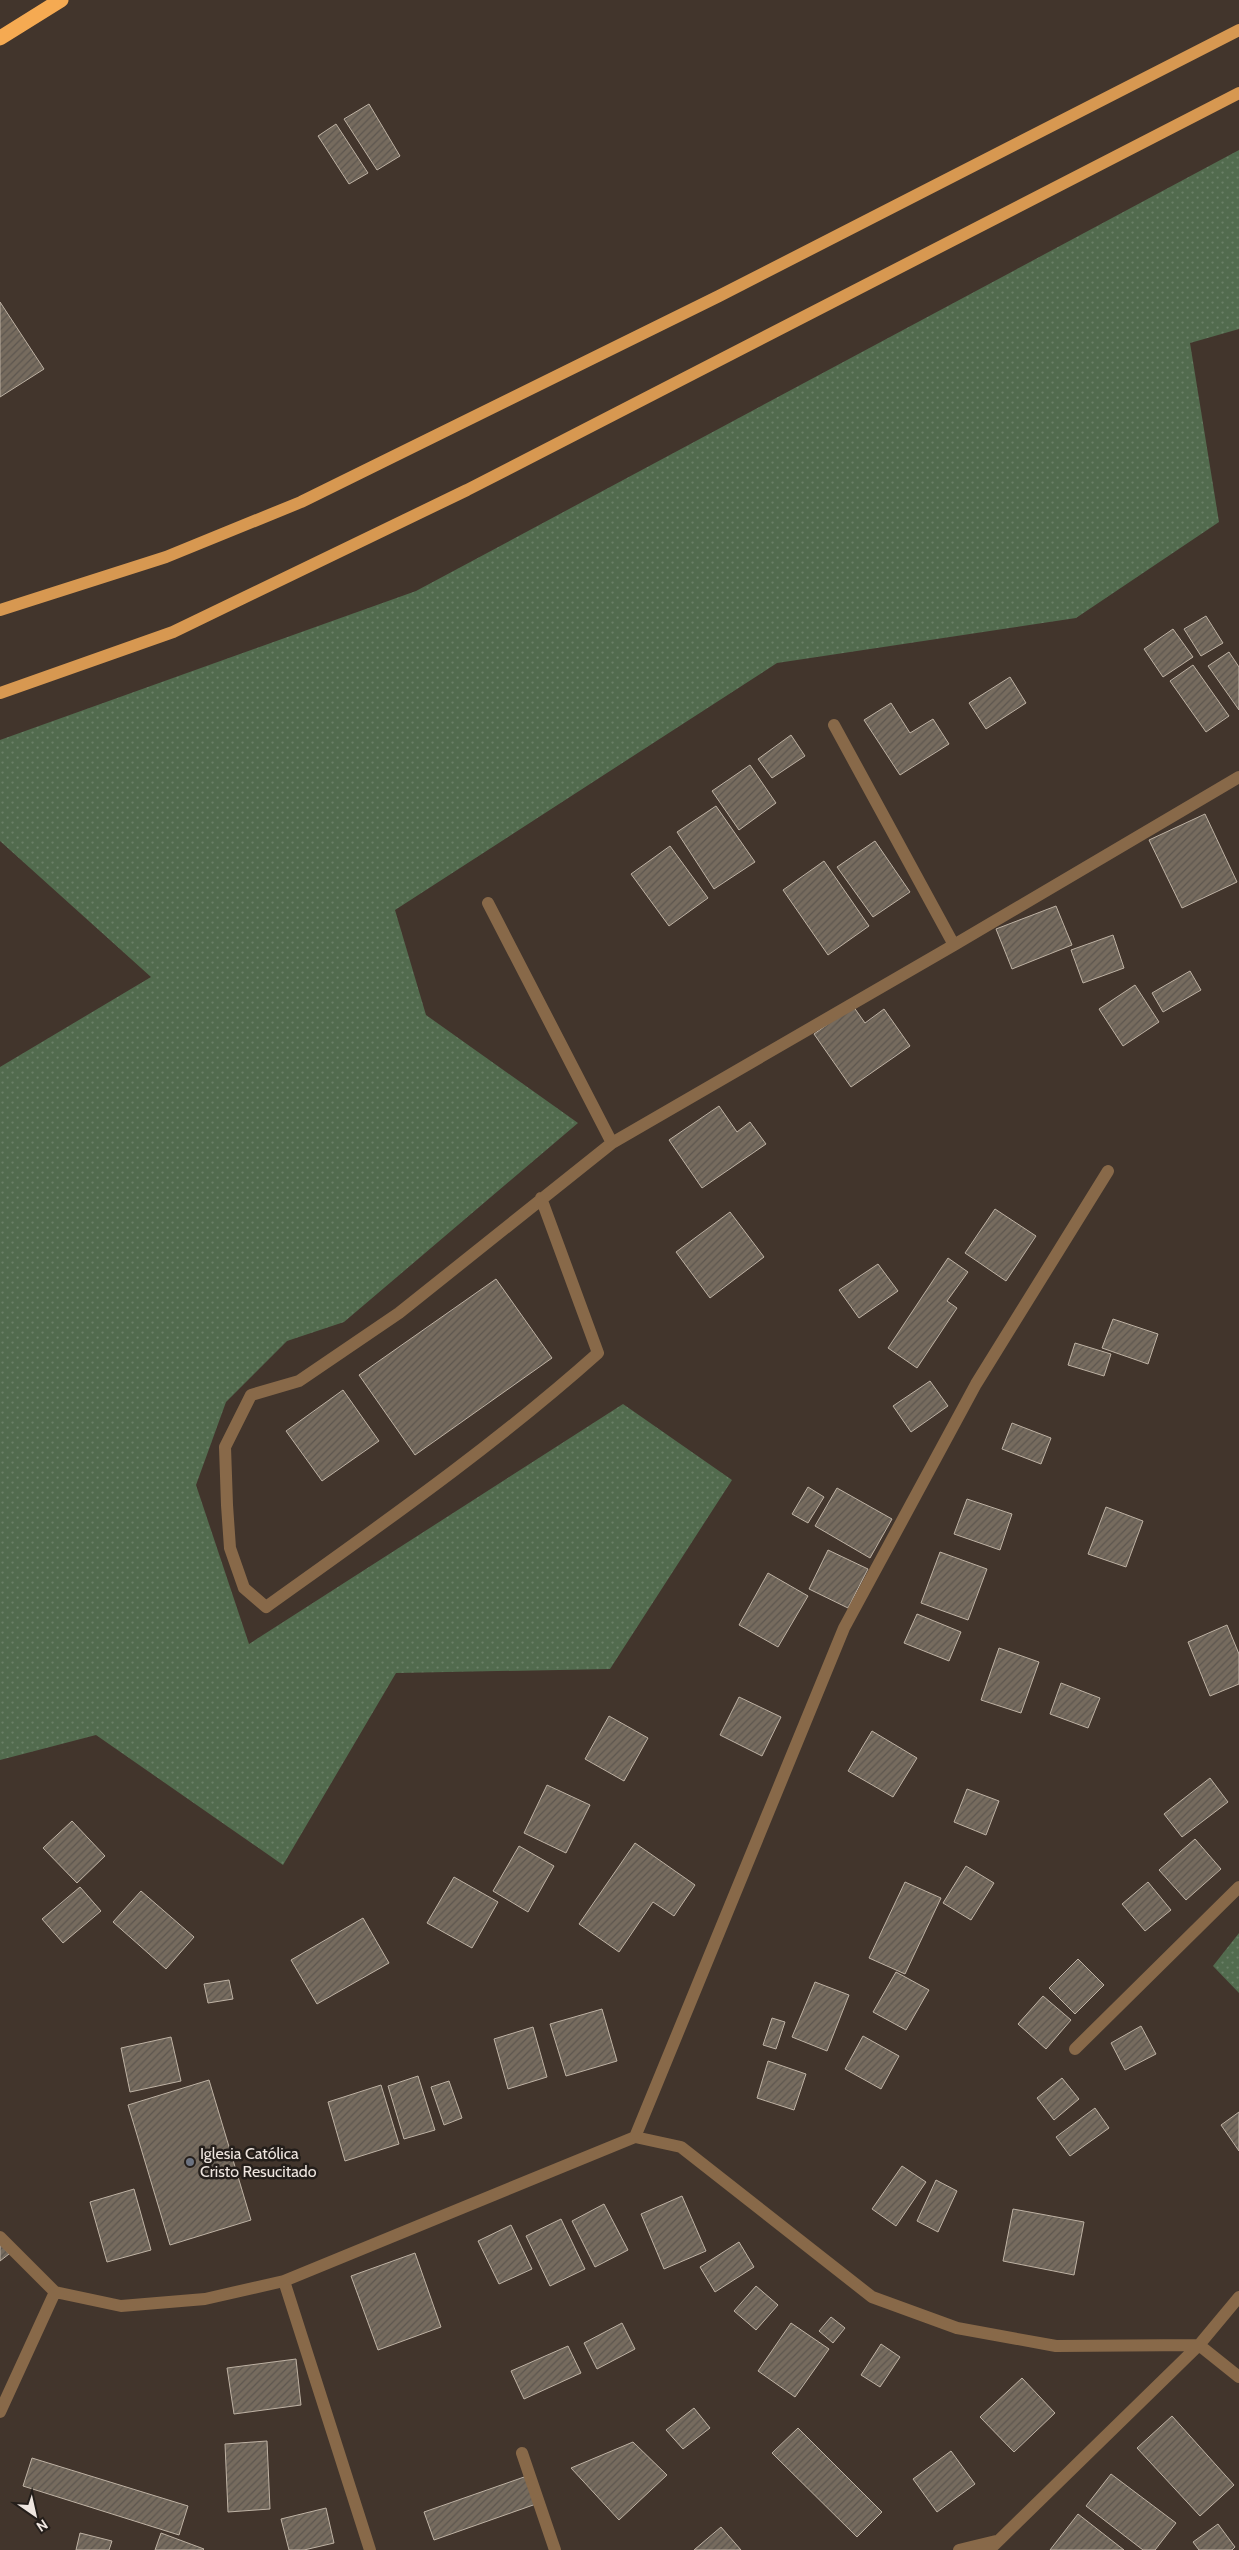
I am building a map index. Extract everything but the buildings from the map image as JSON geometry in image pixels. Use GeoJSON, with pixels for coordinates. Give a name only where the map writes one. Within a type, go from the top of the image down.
{"type":"FeatureCollection","features":[{"type":"Feature","properties":{"kind":"highway"},"geometry":{"type":"LineString","coordinates":[[0,38],[61,0]]}},
{"type":"Feature","properties":{"kind":"main road"},"geometry":{"type":"LineString","coordinates":[[0,610],[166,557],[300,502],[710,300],[1239,30]]}},
{"type":"Feature","properties":{"kind":"main road"},"geometry":{"type":"LineString","coordinates":[[0,693],[172,632],[458,494],[1239,94]]}},
{"type":"Feature","properties":{"kind":"street"},"geometry":{"type":"LineString","coordinates":[[834,725],[954,945]]}},
{"type":"Feature","properties":{"kind":"street"},"geometry":{"type":"LineString","coordinates":[[541,1198],[598,1353],[544,1402],[369,1534],[266,1607],[244,1588],[230,1548],[225,1446],[251,1395],[299,1381],[399,1313],[541,1198],[612,1143],[1239,777]]}},
{"type":"Feature","properties":{"kind":"street"},"geometry":{"type":"LineString","coordinates":[[488,903],[612,1143]]}},
{"type":"Feature","properties":{"kind":"street"},"geometry":{"type":"LineString","coordinates":[[635,2137],[844,1628],[976,1384],[1108,1171]]}},
{"type":"Feature","properties":{"kind":"street"},"geometry":{"type":"LineString","coordinates":[[1075,2049],[1239,1888]]}},
{"type":"Feature","properties":{"kind":"street"},"geometry":{"type":"LineString","coordinates":[[0,2237],[55,2292],[121,2306],[205,2299],[284,2281],[635,2137],[681,2147],[872,2297],[957,2328],[1056,2346],[1199,2344],[1239,2377]]}},
{"type":"Feature","properties":{"kind":"street"},"geometry":{"type":"LineString","coordinates":[[284,2281],[370,2550]]}},
{"type":"Feature","properties":{"kind":"street"},"geometry":{"type":"LineString","coordinates":[[0,2412],[55,2292]]}},
{"type":"Feature","properties":{"kind":"street"},"geometry":{"type":"LineString","coordinates":[[959,2550],[992,2546],[1199,2344],[1239,2297]]}},
{"type":"Feature","properties":{"kind":"street"},"geometry":{"type":"LineString","coordinates":[[522,2453],[555,2550]]}},
{"type":"Feature","properties":{"kind":"green space"},"geometry":{"type":"Polygon","coordinates":[[[1239,150],[1239,329],[1190,343],[1219,522],[1076,618],[777,663],[395,910],[426,1015],[578,1123],[344,1322],[287,1341],[226,1402],[196,1485],[249,1644],[623,1404],[732,1480],[610,1669],[396,1673],[283,1865],[96,1735],[0,1760],[0,1067],[151,977],[0,841],[0,740],[416,591],[1239,150]]]}},
{"type":"Feature","properties":{"kind":"green space"},"geometry":{"type":"Polygon","coordinates":[[[1239,1933],[1239,1993],[1213,1966],[1239,1933]]]}},
{"type":"Feature","properties":{"kind":"place","name":"Iglesia Católica Cristo Resucitado"},"geometry":{"type":"Point","coordinates":[190,2162]}}]}
